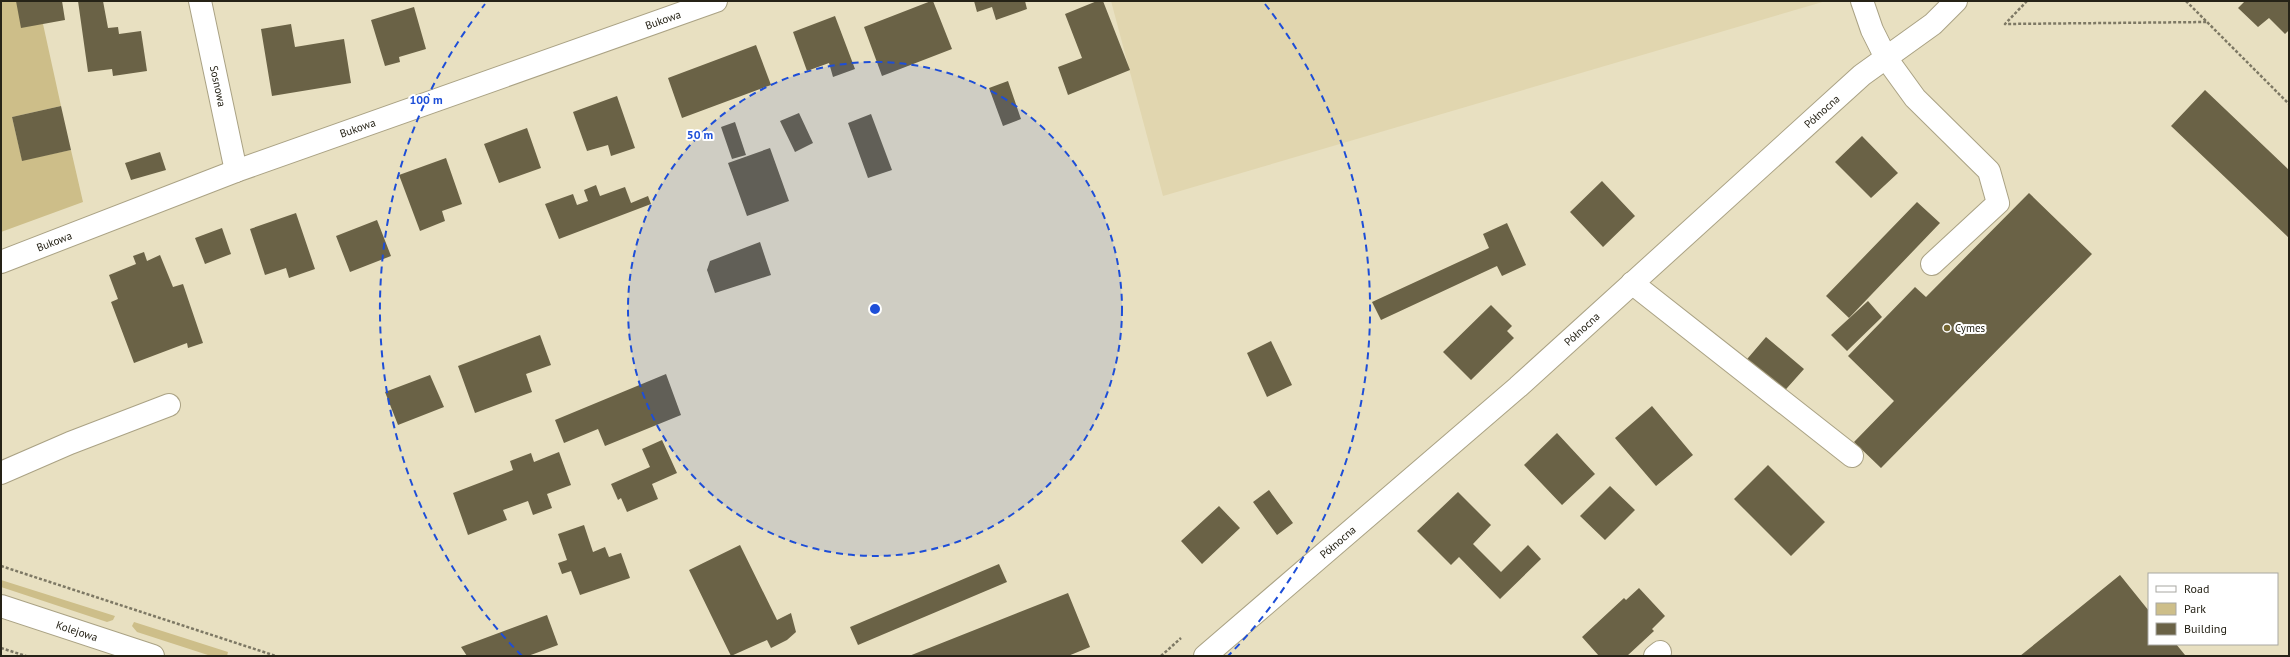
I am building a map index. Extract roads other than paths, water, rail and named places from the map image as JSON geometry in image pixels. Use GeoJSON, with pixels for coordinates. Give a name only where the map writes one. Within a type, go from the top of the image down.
{"type":"FeatureCollection","features":[{"type":"Feature","properties":{"kind":"street","name":"Sosnowa"},"geometry":{"type":"LineString","coordinates":[[200,1],[236,171]]}},
{"type":"Feature","properties":{"kind":"street","name":"Bukowa"},"geometry":{"type":"LineString","coordinates":[[1,262],[236,171],[672,9],[716,1]]}},
{"type":"Feature","properties":{"kind":"street"},"geometry":{"type":"LineString","coordinates":[[1862,1],[1872,30],[1886,58],[1915,98],[1989,171],[1998,203],[1932,264]]}},
{"type":"Feature","properties":{"kind":"street","name":"Północna"},"geometry":{"type":"LineString","coordinates":[[1205,656],[1436,459],[1862,75],[1933,24],[1956,1]]}},
{"type":"Feature","properties":{"kind":"street"},"geometry":{"type":"LineString","coordinates":[[1632,283],[1852,456]]}},
{"type":"Feature","properties":{"kind":"street"},"geometry":{"type":"LineString","coordinates":[[1,473],[70,443],[169,405]]}},
{"type":"Feature","properties":{"kind":"street","name":"Kolejowa"},"geometry":{"type":"LineString","coordinates":[[1,606],[153,656]]}},
{"type":"Feature","properties":{"kind":"place","name":"Cymes"},"geometry":{"type":"Point","coordinates":[1947,328]}}]}
